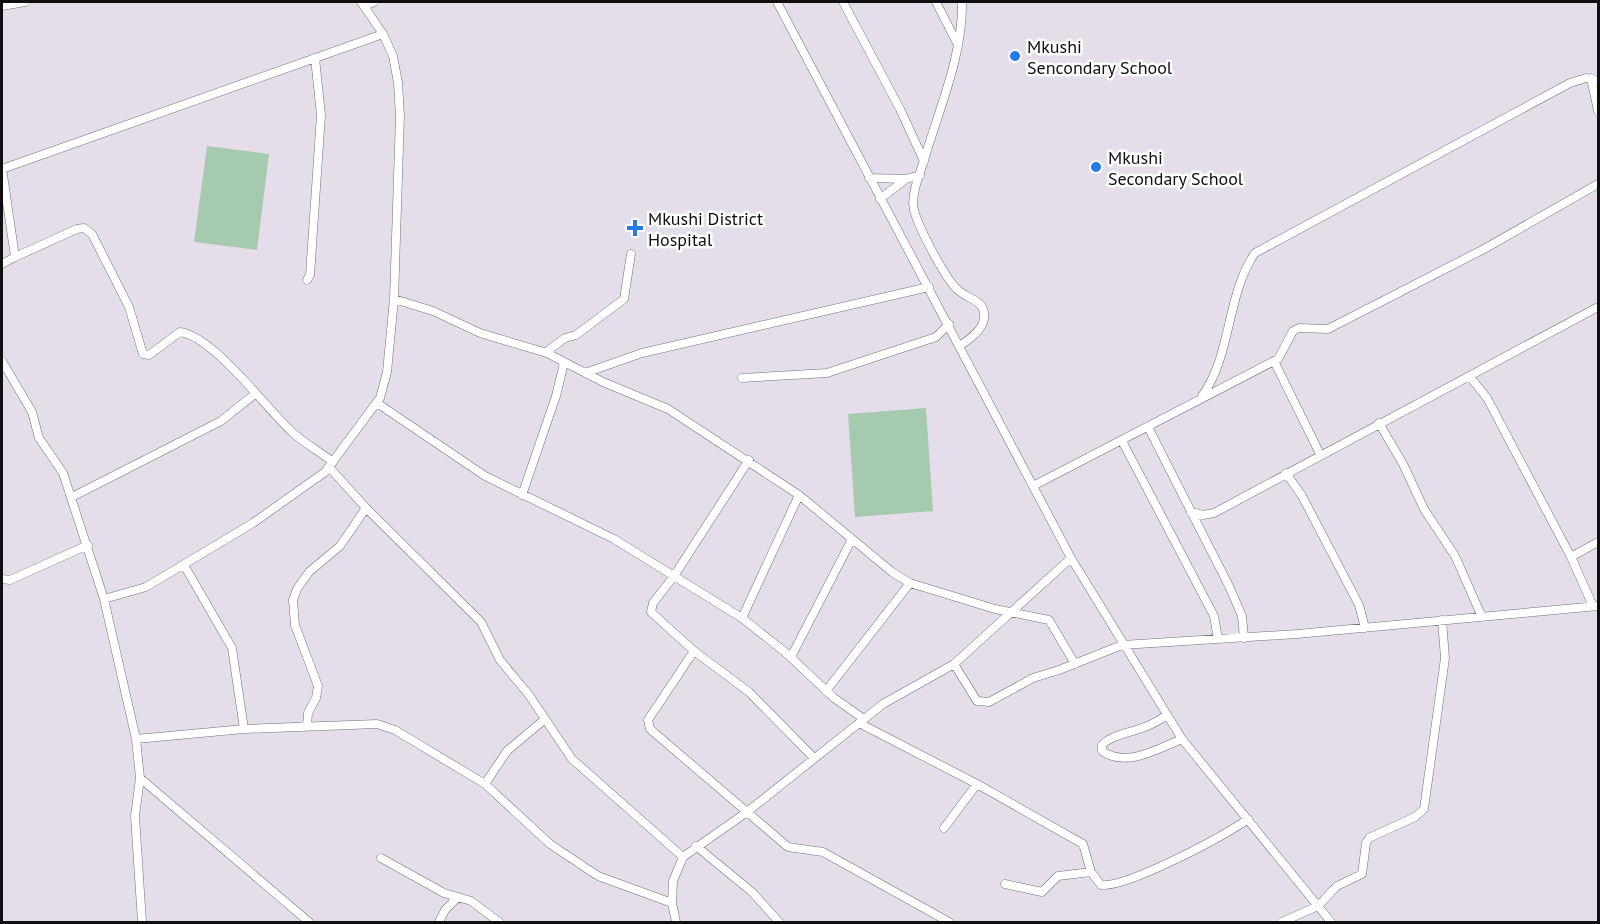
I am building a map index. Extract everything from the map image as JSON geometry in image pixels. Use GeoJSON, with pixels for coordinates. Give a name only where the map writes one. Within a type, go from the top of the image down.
{"type":"FeatureCollection","features":[{"type":"Feature","properties":{"kind":"street"},"geometry":{"type":"LineString","coordinates":[[2,6],[25,2]]}},
{"type":"Feature","properties":{"kind":"street"},"geometry":{"type":"LineString","coordinates":[[104,599],[146,587],[253,523],[331,464],[377,403],[387,372],[394,299],[400,116],[394,65],[383,34],[363,4],[374,2]]}},
{"type":"Feature","properties":{"kind":"street"},"geometry":{"type":"LineString","coordinates":[[777,2],[836,110],[880,199],[961,345],[1071,558],[1122,645],[1182,739],[1331,922]]}},
{"type":"Feature","properties":{"kind":"street"},"geometry":{"type":"LineString","coordinates":[[843,2],[900,109],[924,161]]}},
{"type":"Feature","properties":{"kind":"street"},"geometry":{"type":"LineString","coordinates":[[936,2],[958,45]]}},
{"type":"Feature","properties":{"kind":"street"},"geometry":{"type":"LineString","coordinates":[[961,345],[979,331],[984,313],[982,306],[958,291],[948,278],[914,210],[920,175],[958,45],[962,22],[962,2]]}},
{"type":"Feature","properties":{"kind":"street"},"geometry":{"type":"LineString","coordinates":[[15,257],[2,173],[383,34]]}},
{"type":"Feature","properties":{"kind":"street"},"geometry":{"type":"LineString","coordinates":[[307,280],[310,275],[321,116],[315,58]]}},
{"type":"Feature","properties":{"kind":"street"},"geometry":{"type":"LineString","coordinates":[[1199,399],[1215,372],[1245,268],[1255,253],[1570,83],[1595,79],[1599,111]]}},
{"type":"Feature","properties":{"kind":"street"},"geometry":{"type":"LineString","coordinates":[[869,178],[906,179],[920,175]]}},
{"type":"Feature","properties":{"kind":"street"},"geometry":{"type":"LineString","coordinates":[[880,199],[906,179]]}},
{"type":"Feature","properties":{"kind":"street"},"geometry":{"type":"LineString","coordinates":[[1034,486],[1274,361],[1283,353],[1293,331],[1299,328],[1328,329],[1485,249],[1599,184]]}},
{"type":"Feature","properties":{"kind":"street"},"geometry":{"type":"LineString","coordinates":[[2,264],[76,229],[84,228],[92,234],[129,307],[143,354],[149,355],[180,332],[188,333],[212,349],[294,434],[331,464],[366,508],[481,622],[500,660],[582,771],[683,857]]}},
{"type":"Feature","properties":{"kind":"street"},"geometry":{"type":"LineString","coordinates":[[546,352],[624,299],[631,255]]}},
{"type":"Feature","properties":{"kind":"street"},"geometry":{"type":"LineString","coordinates":[[585,373],[642,353],[929,286]]}},
{"type":"Feature","properties":{"kind":"street"},"geometry":{"type":"LineString","coordinates":[[394,299],[433,311],[480,333],[546,352],[585,373],[668,409],[749,460],[799,495],[891,572],[910,583],[954,597],[1049,620],[1075,664]]}},
{"type":"Feature","properties":{"kind":"street"},"geometry":{"type":"LineString","coordinates":[[1191,512],[1203,515],[1214,513],[1320,454],[1599,307]]}},
{"type":"Feature","properties":{"kind":"street"},"geometry":{"type":"LineString","coordinates":[[742,378],[828,373],[936,337],[949,324]]}},
{"type":"Feature","properties":{"kind":"street"},"geometry":{"type":"LineString","coordinates":[[2,361],[32,412],[37,433],[63,473],[104,599],[136,739],[140,778],[135,816],[142,922]]}},
{"type":"Feature","properties":{"kind":"street"},"geometry":{"type":"LineString","coordinates":[[1274,361],[1320,454]]}},
{"type":"Feature","properties":{"kind":"street"},"geometry":{"type":"LineString","coordinates":[[522,495],[556,396],[564,363]]}},
{"type":"Feature","properties":{"kind":"street"},"geometry":{"type":"LineString","coordinates":[[954,664],[977,701],[982,703],[989,702],[1033,678],[1122,645],[1244,638],[1596,606],[1484,393],[1470,377]]}},
{"type":"Feature","properties":{"kind":"street"},"geometry":{"type":"LineString","coordinates":[[72,497],[231,415],[255,394]]}},
{"type":"Feature","properties":{"kind":"street"},"geometry":{"type":"LineString","coordinates":[[377,403],[485,476],[614,539],[742,618],[790,657],[861,721],[1083,844],[1091,872],[1101,885],[1123,881],[1210,844],[1248,819]]}},
{"type":"Feature","properties":{"kind":"street"},"geometry":{"type":"LineString","coordinates":[[1379,423],[1403,464],[1424,509],[1455,556],[1482,617]]}},
{"type":"Feature","properties":{"kind":"street"},"geometry":{"type":"LineString","coordinates":[[1148,427],[1238,605],[1244,623],[1244,638]]}},
{"type":"Feature","properties":{"kind":"street"},"geometry":{"type":"LineString","coordinates":[[1122,441],[1214,616],[1218,639]]}},
{"type":"Feature","properties":{"kind":"street"},"geometry":{"type":"LineString","coordinates":[[749,460],[674,576],[652,603],[651,612],[694,651],[749,692],[814,758]]}},
{"type":"Feature","properties":{"kind":"street"},"geometry":{"type":"LineString","coordinates":[[1286,473],[1305,502],[1359,605],[1365,628]]}},
{"type":"Feature","properties":{"kind":"street"},"geometry":{"type":"LineString","coordinates":[[742,618],[799,495]]}},
{"type":"Feature","properties":{"kind":"street"},"geometry":{"type":"LineString","coordinates":[[307,726],[308,712],[316,698],[318,686],[295,625],[293,600],[297,589],[309,572],[340,546],[366,508]]}},
{"type":"Feature","properties":{"kind":"street"},"geometry":{"type":"LineString","coordinates":[[790,657],[852,539]]}},
{"type":"Feature","properties":{"kind":"street"},"geometry":{"type":"LineString","coordinates":[[1570,556],[1599,542]]}},
{"type":"Feature","properties":{"kind":"street"},"geometry":{"type":"LineString","coordinates":[[2,579],[10,580],[88,545]]}},
{"type":"Feature","properties":{"kind":"street"},"geometry":{"type":"LineString","coordinates":[[676,922],[672,903],[673,881],[683,857],[747,812],[884,704],[954,664],[1071,558]]}},
{"type":"Feature","properties":{"kind":"street"},"geometry":{"type":"LineString","coordinates":[[184,565],[232,648],[244,729]]}},
{"type":"Feature","properties":{"kind":"street"},"geometry":{"type":"LineString","coordinates":[[826,691],[910,583]]}},
{"type":"Feature","properties":{"kind":"street"},"geometry":{"type":"LineString","coordinates":[[1282,922],[1318,906],[1337,886],[1362,874],[1366,843],[1369,838],[1415,817],[1424,809],[1445,658],[1442,620]]}},
{"type":"Feature","properties":{"kind":"street"},"geometry":{"type":"LineString","coordinates":[[694,651],[647,726],[788,848],[823,852],[949,922]]}},
{"type":"Feature","properties":{"kind":"street"},"geometry":{"type":"LineString","coordinates":[[1166,715],[1147,729],[1107,740],[1102,745],[1102,751],[1113,756],[1128,758],[1182,739]]}},
{"type":"Feature","properties":{"kind":"street"},"geometry":{"type":"LineString","coordinates":[[484,784],[507,751],[545,719]]}},
{"type":"Feature","properties":{"kind":"street"},"geometry":{"type":"LineString","coordinates":[[136,739],[244,729],[377,724],[394,730],[484,784],[550,844],[598,876],[672,903]]}},
{"type":"Feature","properties":{"kind":"street"},"geometry":{"type":"LineString","coordinates":[[140,778],[309,922]]}},
{"type":"Feature","properties":{"kind":"street"},"geometry":{"type":"LineString","coordinates":[[944,828],[977,784]]}},
{"type":"Feature","properties":{"kind":"street"},"geometry":{"type":"LineString","coordinates":[[696,846],[752,892],[779,922]]}},
{"type":"Feature","properties":{"kind":"street"},"geometry":{"type":"LineString","coordinates":[[381,858],[432,887],[471,901],[499,922]]}},
{"type":"Feature","properties":{"kind":"street"},"geometry":{"type":"LineString","coordinates":[[1005,884],[1042,892],[1058,876],[1091,872]]}},
{"type":"Feature","properties":{"kind":"street"},"geometry":{"type":"LineString","coordinates":[[439,922],[445,910],[458,897]]}},
{"type":"Feature","properties":{"kind":"green space"},"geometry":{"type":"Polygon","coordinates":[[[207,146],[269,154],[257,250],[194,242],[207,146]]]}},
{"type":"Feature","properties":{"kind":"green space"},"geometry":{"type":"Polygon","coordinates":[[[926,408],[933,511],[855,517],[848,414],[926,408]]]}},
{"type":"Feature","properties":{"kind":"place","name":"Mkushi Sencondary School"},"geometry":{"type":"Point","coordinates":[1015,56]}},
{"type":"Feature","properties":{"kind":"place","name":"Mkushi Secondary School"},"geometry":{"type":"Point","coordinates":[1096,167]}},
{"type":"Feature","properties":{"kind":"place","name":"Mkushi District Hospital"},"geometry":{"type":"Point","coordinates":[635,228]}}]}
